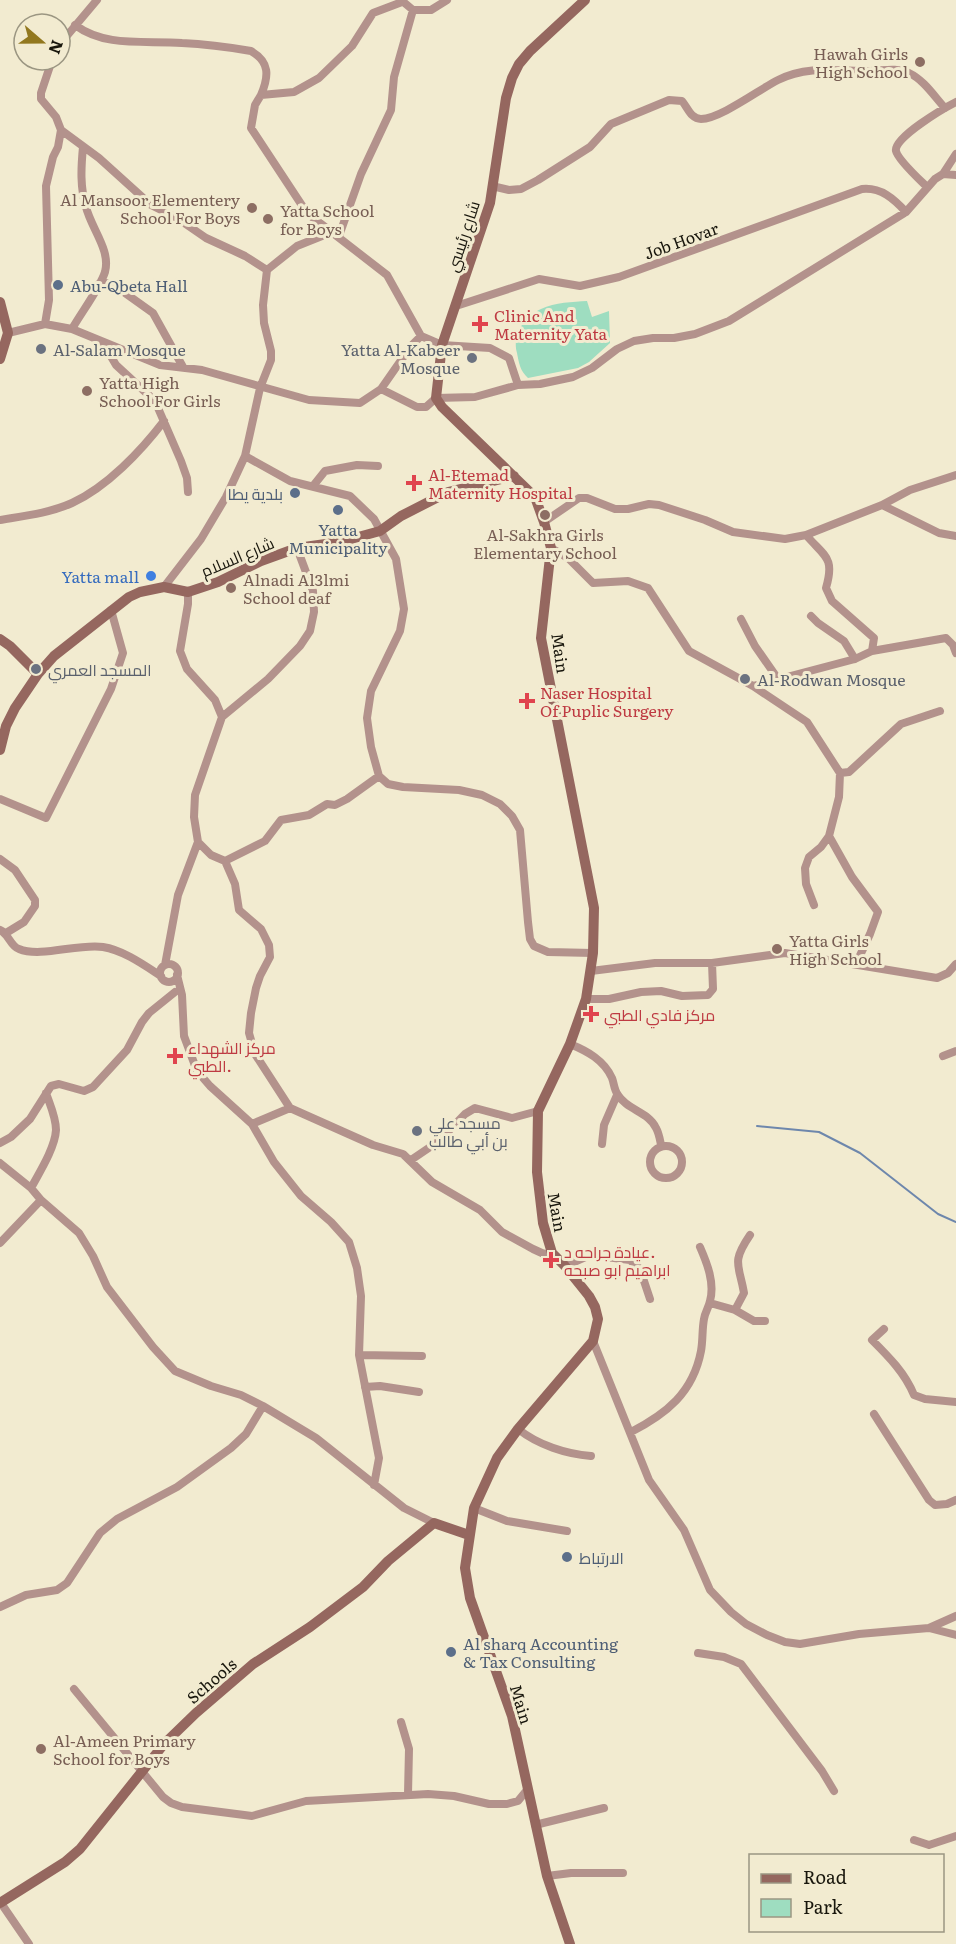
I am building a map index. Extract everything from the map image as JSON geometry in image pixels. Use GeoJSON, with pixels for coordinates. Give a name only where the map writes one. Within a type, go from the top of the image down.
{"type":"FeatureCollection","features":[{"type":"Feature","properties":{"kind":"main road","name":"شارع رئيسي"},"geometry":{"type":"LineString","coordinates":[[436,398],[442,345],[490,203],[506,98],[512,78],[519,64],[530,51],[585,0]]}},
{"type":"Feature","properties":{"kind":"main road"},"geometry":{"type":"LineString","coordinates":[[0,302],[8,333],[0,359]]}},
{"type":"Feature","properties":{"kind":"main road"},"geometry":{"type":"LineString","coordinates":[[436,398],[442,407],[514,476]]}},
{"type":"Feature","properties":{"kind":"main road","name":"Main"},"geometry":{"type":"LineString","coordinates":[[514,476],[535,497],[550,548],[541,638],[594,908],[593,953],[586,999],[570,1044],[538,1111],[537,1172],[543,1222],[552,1253],[589,1296],[595,1306],[598,1319],[593,1341],[518,1429],[497,1458],[474,1508],[465,1568],[470,1598],[512,1716],[547,1876],[570,1944]]}},
{"type":"Feature","properties":{"kind":"main road","name":"شارع السلام"},"geometry":{"type":"LineString","coordinates":[[0,750],[6,726],[15,708],[38,674],[54,656],[129,597],[164,587],[188,592],[218,582],[261,561],[297,548],[340,542],[380,531],[401,516],[448,492],[514,476]]}},
{"type":"Feature","properties":{"kind":"main road"},"geometry":{"type":"LineString","coordinates":[[0,639],[38,674]]}},
{"type":"Feature","properties":{"kind":"main road"},"geometry":{"type":"LineString","coordinates":[[434,1523],[469,1535]]}},
{"type":"Feature","properties":{"kind":"main road","name":"Schools"},"geometry":{"type":"LineString","coordinates":[[0,1903],[65,1862],[81,1849],[164,1744],[235,1679],[363,1587],[388,1561],[434,1523]]}},
{"type":"Feature","properties":{"kind":"street"},"geometry":{"type":"LineString","coordinates":[[72,30],[97,0]]}},
{"type":"Feature","properties":{"kind":"street"},"geometry":{"type":"LineString","coordinates":[[261,95],[294,92],[319,78],[352,46],[373,13],[401,1],[413,10],[431,10],[447,0]]}},
{"type":"Feature","properties":{"kind":"street"},"geometry":{"type":"LineString","coordinates":[[164,587],[201,539],[226,497],[245,456],[260,388],[271,360],[263,305],[267,270],[297,246],[335,234],[391,110],[394,77],[413,10]]}},
{"type":"Feature","properties":{"kind":"street"},"geometry":{"type":"LineString","coordinates":[[75,26],[88,35],[107,40],[181,42],[251,51],[260,56],[265,63],[267,82],[255,105],[251,128],[308,213],[387,275],[421,336],[442,345],[490,348],[509,358],[518,385]]}},
{"type":"Feature","properties":{"kind":"street"},"geometry":{"type":"LineString","coordinates":[[492,186],[509,190],[521,189],[590,147],[611,124],[669,100],[682,101],[690,114],[702,119],[750,98],[778,80],[795,73],[813,70],[897,69],[922,82],[945,108]]}},
{"type":"Feature","properties":{"kind":"street"},"geometry":{"type":"LineString","coordinates":[[45,324],[49,300],[46,186],[61,130],[56,117],[41,99],[48,72]]}},
{"type":"Feature","properties":{"kind":"street"},"geometry":{"type":"LineString","coordinates":[[927,187],[897,154],[897,146],[903,137],[956,102]]}},
{"type":"Feature","properties":{"kind":"street"},"geometry":{"type":"LineString","coordinates":[[61,130],[99,158],[152,205],[177,218],[206,238],[245,256],[267,270]]}},
{"type":"Feature","properties":{"kind":"street"},"geometry":{"type":"LineString","coordinates":[[72,328],[99,284],[105,270],[106,258],[88,216],[83,194],[81,171],[83,147]]}},
{"type":"Feature","properties":{"kind":"street"},"geometry":{"type":"LineString","coordinates":[[381,389],[417,407],[426,407],[436,398],[475,397],[518,385],[540,384],[573,377],[592,368],[617,349],[634,341],[695,334],[729,321],[906,212],[927,187],[943,174],[956,154]]}},
{"type":"Feature","properties":{"kind":"street"},"geometry":{"type":"LineString","coordinates":[[943,174],[956,175]]}},
{"type":"Feature","properties":{"kind":"street","name":"Job Hovar"},"geometry":{"type":"LineString","coordinates":[[456,306],[539,279],[580,286],[619,277],[862,189],[880,191],[891,197],[906,212]]}},
{"type":"Feature","properties":{"kind":"street"},"geometry":{"type":"LineString","coordinates":[[99,284],[111,283],[153,313],[183,367]]}},
{"type":"Feature","properties":{"kind":"street"},"geometry":{"type":"LineString","coordinates":[[8,333],[45,324],[72,328],[160,366],[202,370],[309,400],[360,403],[381,389],[411,346],[421,336]]}},
{"type":"Feature","properties":{"kind":"street"},"geometry":{"type":"LineString","coordinates":[[103,342],[116,365],[155,401],[187,478],[188,492]]}},
{"type":"Feature","properties":{"kind":"street"},"geometry":{"type":"LineString","coordinates":[[0,520],[41,513],[70,504],[91,493],[145,446],[164,421]]}},
{"type":"Feature","properties":{"kind":"street"},"geometry":{"type":"LineString","coordinates":[[245,456],[290,480],[350,496],[374,519],[396,559],[404,609],[399,631],[371,691],[367,718],[371,747],[379,776],[388,784],[403,787],[459,789],[482,795],[500,804],[512,816],[520,830],[530,939],[534,946],[548,952],[593,953]]}},
{"type":"Feature","properties":{"kind":"street"},"geometry":{"type":"LineString","coordinates":[[313,486],[325,471],[357,465],[378,466]]}},
{"type":"Feature","properties":{"kind":"street"},"geometry":{"type":"LineString","coordinates":[[544,522],[579,498],[587,498],[615,509],[628,509],[650,504],[668,507],[733,532],[785,539],[806,535],[882,505],[910,490],[956,475]]}},
{"type":"Feature","properties":{"kind":"street"},"geometry":{"type":"LineString","coordinates":[[882,505],[939,533],[956,536]]}},
{"type":"Feature","properties":{"kind":"street"},"geometry":{"type":"LineString","coordinates":[[806,535],[830,563],[826,588],[832,601],[874,638],[872,651]]}},
{"type":"Feature","properties":{"kind":"street"},"geometry":{"type":"LineString","coordinates":[[182,1017],[170,981],[165,980],[165,969],[178,895],[198,842],[194,818],[195,795],[222,717],[268,679],[300,646],[310,631],[314,612],[312,591],[297,548]]}},
{"type":"Feature","properties":{"kind":"street"},"geometry":{"type":"LineString","coordinates":[[550,548],[568,558],[592,583],[628,581],[648,588],[689,651],[753,686],[807,722],[840,773],[839,797],[829,836],[809,858],[805,868],[807,884],[814,905]]}},
{"type":"Feature","properties":{"kind":"street"},"geometry":{"type":"LineString","coordinates":[[188,592],[180,651],[187,669],[215,700],[222,717]]}},
{"type":"Feature","properties":{"kind":"street"},"geometry":{"type":"LineString","coordinates":[[0,799],[46,818],[111,689],[123,653],[111,610]]}},
{"type":"Feature","properties":{"kind":"street"},"geometry":{"type":"LineString","coordinates":[[811,616],[844,641],[855,658]]}},
{"type":"Feature","properties":{"kind":"street"},"geometry":{"type":"LineString","coordinates":[[741,619],[755,646],[778,679]]}},
{"type":"Feature","properties":{"kind":"street"},"geometry":{"type":"LineString","coordinates":[[753,686],[855,658],[872,651],[946,638],[953,645],[956,653]]}},
{"type":"Feature","properties":{"kind":"street"},"geometry":{"type":"LineString","coordinates":[[840,773],[849,772],[901,724],[940,711]]}},
{"type":"Feature","properties":{"kind":"street"},"geometry":{"type":"LineString","coordinates":[[225,861],[265,841],[281,820],[309,815],[327,804],[335,805],[379,776]]}},
{"type":"Feature","properties":{"kind":"street"},"geometry":{"type":"LineString","coordinates":[[829,836],[852,877],[878,912],[856,964]]}},
{"type":"Feature","properties":{"kind":"street"},"geometry":{"type":"LineString","coordinates":[[198,842],[211,855],[225,861],[235,884],[239,910],[261,929],[269,945],[270,957],[256,988],[249,1033],[255,1054],[290,1108],[373,1144],[399,1152],[411,1160],[432,1182],[480,1210],[502,1232],[544,1254],[552,1253]]}},
{"type":"Feature","properties":{"kind":"street"},"geometry":{"type":"LineString","coordinates":[[0,859],[15,870],[35,900],[35,906],[24,922],[3,932],[19,949],[45,951],[101,946],[113,949],[146,967],[177,970],[182,995],[184,1036],[197,1071],[252,1124],[274,1162],[301,1196],[331,1222],[349,1242],[357,1268],[361,1296],[359,1355],[379,1458],[374,1485]]}},
{"type":"Feature","properties":{"kind":"street"},"geometry":{"type":"LineString","coordinates":[[591,971],[655,963],[712,963],[785,953],[937,978],[948,973],[956,964]]}},
{"type":"Feature","properties":{"kind":"street"},"geometry":{"type":"LineString","coordinates":[[586,999],[609,999],[641,992],[661,991],[682,996],[708,995],[713,989],[712,963]]}},
{"type":"Feature","properties":{"kind":"street"},"geometry":{"type":"LineString","coordinates":[[170,981],[177,975]]}},
{"type":"Feature","properties":{"kind":"street"},"geometry":{"type":"LineString","coordinates":[[0,1143],[11,1137],[30,1119],[51,1086],[59,1084],[84,1090],[93,1087],[127,1050],[136,1031],[149,1013],[175,992]]}},
{"type":"Feature","properties":{"kind":"street"},"geometry":{"type":"LineString","coordinates":[[570,1044],[600,1061],[611,1076],[617,1095],[628,1106],[647,1116],[656,1126],[661,1145]]}},
{"type":"Feature","properties":{"kind":"street"},"geometry":{"type":"LineString","coordinates":[[943,1056],[956,1051]]}},
{"type":"Feature","properties":{"kind":"street"},"geometry":{"type":"LineString","coordinates":[[31,1188],[46,1160],[56,1132],[54,1114],[46,1093]]}},
{"type":"Feature","properties":{"kind":"street"},"geometry":{"type":"LineString","coordinates":[[602,1144],[604,1125],[617,1095]]}},
{"type":"Feature","properties":{"kind":"street"},"geometry":{"type":"LineString","coordinates":[[252,1124],[290,1108]]}},
{"type":"Feature","properties":{"kind":"street"},"geometry":{"type":"LineString","coordinates":[[411,1160],[439,1141],[465,1114],[476,1108],[512,1118],[538,1111]]}},
{"type":"Feature","properties":{"kind":"street"},"geometry":{"type":"LineString","coordinates":[[661,1145],[674,1147],[682,1157],[680,1170],[670,1178],[657,1176],[650,1166],[651,1153],[661,1145]]}},
{"type":"Feature","properties":{"kind":"street"},"geometry":{"type":"LineString","coordinates":[[0,1163],[31,1188],[41,1200],[79,1233],[93,1256],[107,1287],[168,1365],[184,1376],[241,1395],[263,1406],[316,1438],[404,1508],[434,1523]]}},
{"type":"Feature","properties":{"kind":"street"},"geometry":{"type":"LineString","coordinates":[[0,1243],[41,1200]]}},
{"type":"Feature","properties":{"kind":"street"},"geometry":{"type":"LineString","coordinates":[[735,1310],[744,1293],[736,1262],[750,1235]]}},
{"type":"Feature","properties":{"kind":"street"},"geometry":{"type":"LineString","coordinates":[[631,1432],[658,1418],[682,1394],[692,1378],[701,1352],[704,1318],[710,1303],[711,1287],[708,1266],[700,1247]]}},
{"type":"Feature","properties":{"kind":"street"},"geometry":{"type":"LineString","coordinates":[[565,1266],[591,1255],[630,1260],[640,1269],[650,1299]]}},
{"type":"Feature","properties":{"kind":"street"},"geometry":{"type":"LineString","coordinates":[[710,1303],[735,1310],[754,1321],[765,1321]]}},
{"type":"Feature","properties":{"kind":"street"},"geometry":{"type":"LineString","coordinates":[[885,1329],[872,1340],[896,1363],[914,1395],[925,1399],[956,1402]]}},
{"type":"Feature","properties":{"kind":"street"},"geometry":{"type":"LineString","coordinates":[[593,1341],[649,1480],[684,1530],[710,1590],[746,1624],[785,1642],[800,1644],[859,1634],[929,1628],[956,1616]]}},
{"type":"Feature","properties":{"kind":"street"},"geometry":{"type":"LineString","coordinates":[[359,1355],[422,1356]]}},
{"type":"Feature","properties":{"kind":"street"},"geometry":{"type":"LineString","coordinates":[[365,1387],[380,1386],[419,1392]]}},
{"type":"Feature","properties":{"kind":"street"},"geometry":{"type":"LineString","coordinates":[[0,1607],[26,1595],[57,1590],[67,1583],[100,1533],[117,1519],[177,1487],[231,1448],[246,1434],[263,1406]]}},
{"type":"Feature","properties":{"kind":"street"},"geometry":{"type":"LineString","coordinates":[[874,1414],[929,1500],[935,1505],[947,1504],[956,1500]]}},
{"type":"Feature","properties":{"kind":"street"},"geometry":{"type":"LineString","coordinates":[[518,1429],[541,1442],[573,1455],[591,1456]]}},
{"type":"Feature","properties":{"kind":"street"},"geometry":{"type":"LineString","coordinates":[[474,1508],[507,1521],[567,1531]]}},
{"type":"Feature","properties":{"kind":"street"},"geometry":{"type":"LineString","coordinates":[[929,1628],[956,1635]]}},
{"type":"Feature","properties":{"kind":"street"},"geometry":{"type":"LineString","coordinates":[[698,1653],[741,1664],[822,1771],[834,1791]]}},
{"type":"Feature","properties":{"kind":"street"},"geometry":{"type":"LineString","coordinates":[[74,1689],[163,1797],[176,1806],[244,1816],[260,1815],[306,1801],[408,1794],[441,1795],[497,1804],[518,1801],[527,1790]]}},
{"type":"Feature","properties":{"kind":"street"},"geometry":{"type":"LineString","coordinates":[[401,1722],[409,1749],[408,1794]]}},
{"type":"Feature","properties":{"kind":"street"},"geometry":{"type":"LineString","coordinates":[[535,1825],[604,1808]]}},
{"type":"Feature","properties":{"kind":"street"},"geometry":{"type":"LineString","coordinates":[[914,1840],[929,1845],[956,1836]]}},
{"type":"Feature","properties":{"kind":"street"},"geometry":{"type":"LineString","coordinates":[[547,1876],[571,1873],[623,1874]]}},
{"type":"Feature","properties":{"kind":"street"},"geometry":{"type":"LineString","coordinates":[[0,1903],[29,1944]]}},
{"type":"Feature","properties":{"kind":"green space"},"geometry":{"type":"Polygon","coordinates":[[[587,301],[592,317],[609,311],[610,343],[589,362],[578,368],[528,378],[520,367],[516,346],[518,333],[525,321],[535,312],[552,305],[587,301]]]}},
{"type":"Feature","properties":{"kind":"waterway"},"geometry":{"type":"LineString","coordinates":[[757,1126],[819,1132],[860,1153],[938,1214],[956,1222]]}},
{"type":"Feature","properties":{"kind":"place","name":"Hawah Girls High School"},"geometry":{"type":"Point","coordinates":[920,62]}},
{"type":"Feature","properties":{"kind":"place","name":"Al Mansoor Elementery School For Boys"},"geometry":{"type":"Point","coordinates":[252,208]}},
{"type":"Feature","properties":{"kind":"place","name":"Yatta School for Boys"},"geometry":{"type":"Point","coordinates":[268,219]}},
{"type":"Feature","properties":{"kind":"place","name":"Abu-Qbeta Hall"},"geometry":{"type":"Point","coordinates":[58,285]}},
{"type":"Feature","properties":{"kind":"place","name":"Clinic And Maternity Yata"},"geometry":{"type":"Point","coordinates":[480,324]}},
{"type":"Feature","properties":{"kind":"place","name":"Al-Salam Mosque"},"geometry":{"type":"Point","coordinates":[41,349]}},
{"type":"Feature","properties":{"kind":"place","name":"Yatta Al-Kabeer Mosque"},"geometry":{"type":"Point","coordinates":[472,358]}},
{"type":"Feature","properties":{"kind":"place","name":"Yatta High School For Girls"},"geometry":{"type":"Point","coordinates":[87,391]}},
{"type":"Feature","properties":{"kind":"place","name":"Al-Etemad Maternity Hospital"},"geometry":{"type":"Point","coordinates":[414,483]}},
{"type":"Feature","properties":{"kind":"place","name":"بلدية يطا"},"geometry":{"type":"Point","coordinates":[295,493]}},
{"type":"Feature","properties":{"kind":"place","name":"Yatta Municipality"},"geometry":{"type":"Point","coordinates":[338,510]}},
{"type":"Feature","properties":{"kind":"place","name":"Al-Sakhra Girls Elementary School"},"geometry":{"type":"Point","coordinates":[545,515]}},
{"type":"Feature","properties":{"kind":"place","name":"Yatta mall"},"geometry":{"type":"Point","coordinates":[151,576]}},
{"type":"Feature","properties":{"kind":"place","name":"Alnadi Al3lmi School deaf"},"geometry":{"type":"Point","coordinates":[231,588]}},
{"type":"Feature","properties":{"kind":"place","name":"المسجد العمري"},"geometry":{"type":"Point","coordinates":[36,669]}},
{"type":"Feature","properties":{"kind":"place","name":"Al-Rodwan Mosque"},"geometry":{"type":"Point","coordinates":[745,679]}},
{"type":"Feature","properties":{"kind":"place","name":"Naser Hospital Of Puplic Surgery"},"geometry":{"type":"Point","coordinates":[527,701]}},
{"type":"Feature","properties":{"kind":"place","name":"Yatta Girls High School"},"geometry":{"type":"Point","coordinates":[777,949]}},
{"type":"Feature","properties":{"kind":"place","name":"مركز فادي الطبي"},"geometry":{"type":"Point","coordinates":[591,1014]}},
{"type":"Feature","properties":{"kind":"place","name":"مركز الشهداء الطبي."},"geometry":{"type":"Point","coordinates":[175,1056]}},
{"type":"Feature","properties":{"kind":"place","name":"مسجد علي بن أبي طالب"},"geometry":{"type":"Point","coordinates":[417,1131]}},
{"type":"Feature","properties":{"kind":"place","name":"عيادة جراحه د. ابراهيم ابو صبحه"},"geometry":{"type":"Point","coordinates":[551,1260]}},
{"type":"Feature","properties":{"kind":"place","name":"الارتباط"},"geometry":{"type":"Point","coordinates":[567,1557]}},
{"type":"Feature","properties":{"kind":"place","name":"Al sharq Accounting & Tax Consulting"},"geometry":{"type":"Point","coordinates":[451,1652]}},
{"type":"Feature","properties":{"kind":"place","name":"Al-Ameen Primary School for Boys"},"geometry":{"type":"Point","coordinates":[41,1749]}}]}
